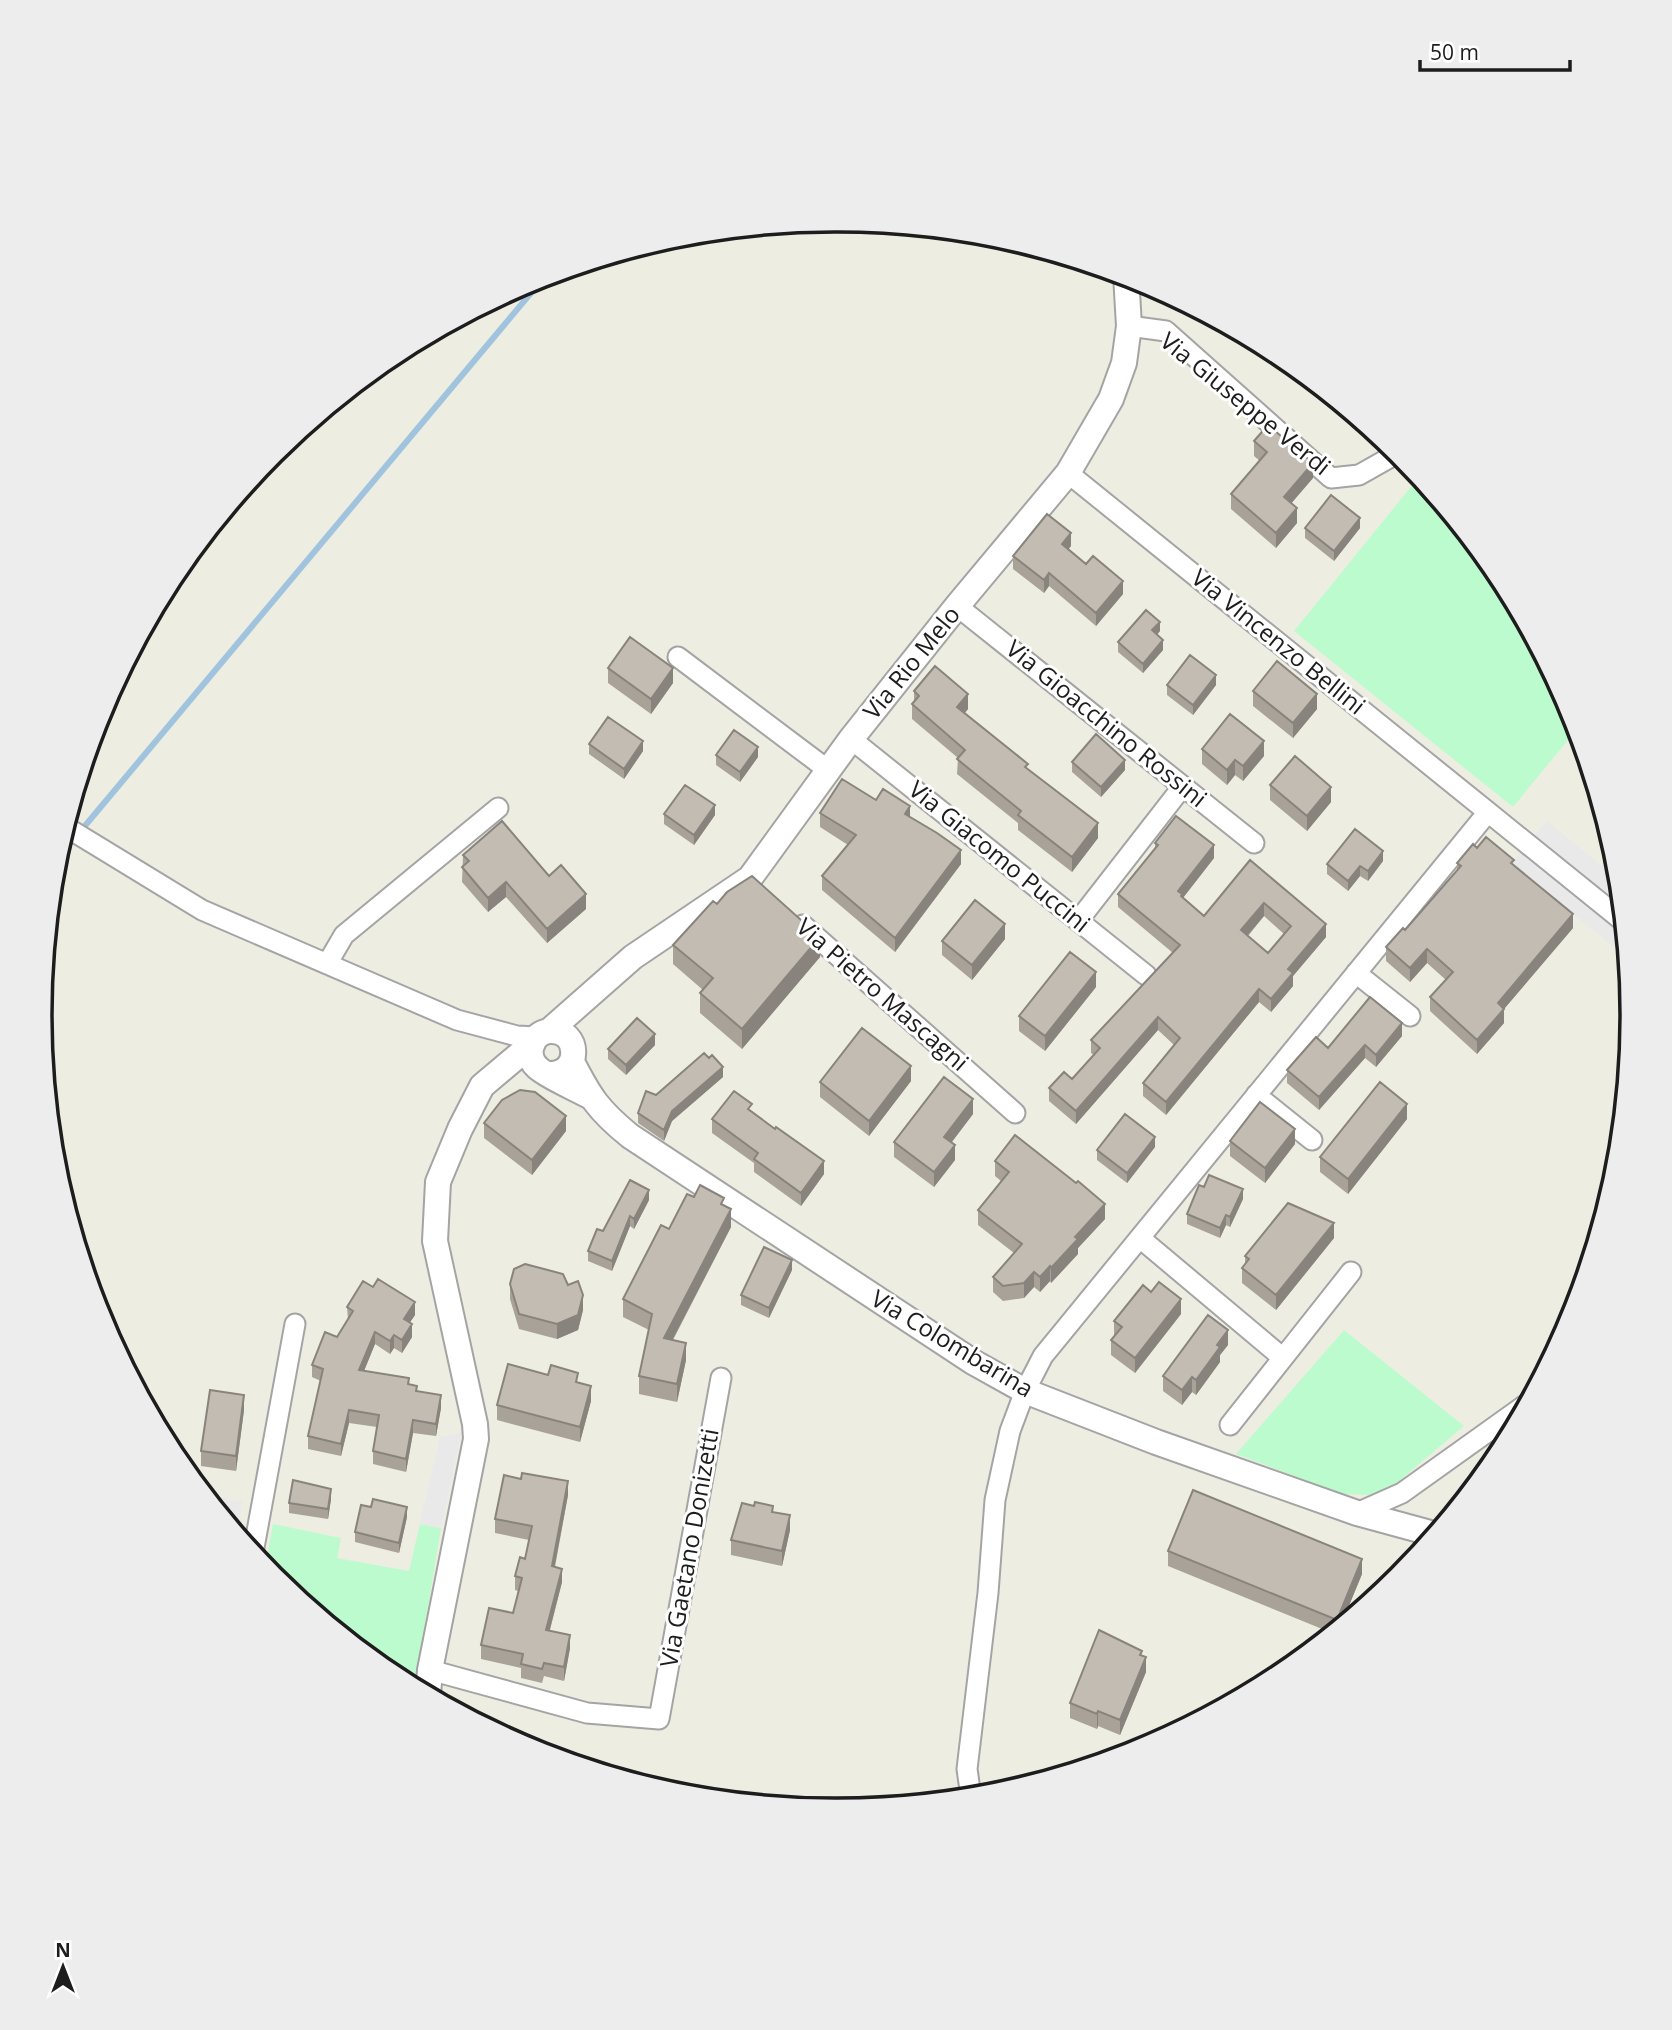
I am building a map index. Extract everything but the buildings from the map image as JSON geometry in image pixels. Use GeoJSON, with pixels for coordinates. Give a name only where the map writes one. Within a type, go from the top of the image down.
{"type":"FeatureCollection","features":[{"type":"Feature","properties":{"kind":"street","name":"Via Rio Melo"},"geometry":{"type":"LineString","coordinates":[[482,1086],[632,957],[755,882],[851,739],[1068,473],[1111,399],[1124,363],[1129,326],[1127,288]]}},
{"type":"Feature","properties":{"kind":"street","name":"Via Giuseppe Verdi"},"geometry":{"type":"LineString","coordinates":[[1129,326],[1166,331],[1331,478],[1359,475],[1388,459]]}},
{"type":"Feature","properties":{"kind":"street","name":"Via Vincenzo Bellini"},"geometry":{"type":"LineString","coordinates":[[1068,473],[1613,914]]}},
{"type":"Feature","properties":{"kind":"street","name":"Via Gioacchino Rossini"},"geometry":{"type":"LineString","coordinates":[[957,606],[1254,843]]}},
{"type":"Feature","properties":{"kind":"street"},"geometry":{"type":"LineString","coordinates":[[678,657],[828,770]]}},
{"type":"Feature","properties":{"kind":"street","name":"Via Giacomo Puccini"},"geometry":{"type":"LineString","coordinates":[[851,739],[1146,975]]}},
{"type":"Feature","properties":{"kind":"street"},"geometry":{"type":"LineString","coordinates":[[1078,921],[1183,786]]}},
{"type":"Feature","properties":{"kind":"street"},"geometry":{"type":"LineString","coordinates":[[327,964],[344,935],[498,808]]}},
{"type":"Feature","properties":{"kind":"street"},"geometry":{"type":"LineString","coordinates":[[969,1786],[967,1769],[988,1593],[995,1500],[1010,1431],[1024,1391],[1043,1356],[1488,812]]}},
{"type":"Feature","properties":{"kind":"street"},"geometry":{"type":"LineString","coordinates":[[75,832],[202,910],[457,1020],[517,1036],[539,1037],[555,1031],[567,1037],[573,1055],[562,1072],[546,1072],[482,1086],[438,1182],[435,1241],[476,1439],[429,1684]]}},
{"type":"Feature","properties":{"kind":"street","name":"Via Pietro Mascagni"},"geometry":{"type":"LineString","coordinates":[[790,914],[1015,1113]]}},
{"type":"Feature","properties":{"kind":"street"},"geometry":{"type":"LineString","coordinates":[[1356,973],[1410,1016]]}},
{"type":"Feature","properties":{"kind":"street","name":"Via Rio Melo"},"geometry":{"type":"LineString","coordinates":[[573,1055],[597,988]]}},
{"type":"Feature","properties":{"kind":"street"},"geometry":{"type":"LineString","coordinates":[[539,1037],[531,1056],[533,1062],[546,1072]]}},
{"type":"Feature","properties":{"kind":"street","name":"Via Colombarina"},"geometry":{"type":"LineString","coordinates":[[573,1055],[590,1097],[605,1115],[663,1159],[962,1354],[1024,1391],[1156,1442],[1357,1513],[1425,1532]]}},
{"type":"Feature","properties":{"kind":"street","name":"Via Colombarina"},"geometry":{"type":"LineString","coordinates":[[546,1072],[590,1097]]}},
{"type":"Feature","properties":{"kind":"street"},"geometry":{"type":"LineString","coordinates":[[1256,1095],[1312,1140]]}},
{"type":"Feature","properties":{"kind":"street"},"geometry":{"type":"LineString","coordinates":[[1140,1238],[1283,1358]]}},
{"type":"Feature","properties":{"kind":"street"},"geometry":{"type":"LineString","coordinates":[[1230,1425],[1351,1272]]}},
{"type":"Feature","properties":{"kind":"street"},"geometry":{"type":"LineString","coordinates":[[255,1541],[295,1324]]}},
{"type":"Feature","properties":{"kind":"street","name":"Via Gaetano Donizetti"},"geometry":{"type":"LineString","coordinates":[[430,1670],[587,1713],[659,1719],[721,1378]]}},
{"type":"Feature","properties":{"kind":"street"},"geometry":{"type":"LineString","coordinates":[[1357,1513],[1402,1493],[1509,1417]]}},
{"type":"Feature","properties":{"kind":"green space"},"geometry":{"type":"Polygon","coordinates":[[[1413,485],[1458,538],[1515,623],[1539,668],[1569,739],[1513,807],[1294,631],[1413,485]]]}},
{"type":"Feature","properties":{"kind":"green space"},"geometry":{"type":"Polygon","coordinates":[[[1344,1330],[1464,1426],[1392,1487],[1370,1495],[1342,1494],[1236,1454],[1344,1330]]]}},
{"type":"Feature","properties":{"kind":"green space"},"geometry":{"type":"Polygon","coordinates":[[[273,1524],[341,1538],[337,1558],[409,1571],[420,1524],[441,1528],[419,1678],[359,1637],[319,1604],[267,1554],[273,1524]]]}},
{"type":"Feature","properties":{"kind":"shaded area"},"geometry":{"type":"Polygon","coordinates":[[[1547,821],[1605,869],[1617,949],[1511,864],[1547,821]]]}},
{"type":"Feature","properties":{"kind":"shaded area"},"geometry":{"type":"Polygon","coordinates":[[[461,1433],[441,1528],[420,1524],[440,1437],[461,1433]]]}},
{"type":"Feature","properties":{"kind":"shaded area"},"geometry":{"type":"Polygon","coordinates":[[[218,1497],[242,1502],[239,1522],[218,1497]]]}},
{"type":"Feature","properties":{"kind":"waterway"},"geometry":{"type":"LineString","coordinates":[[84,827],[531,293]]}}]}
